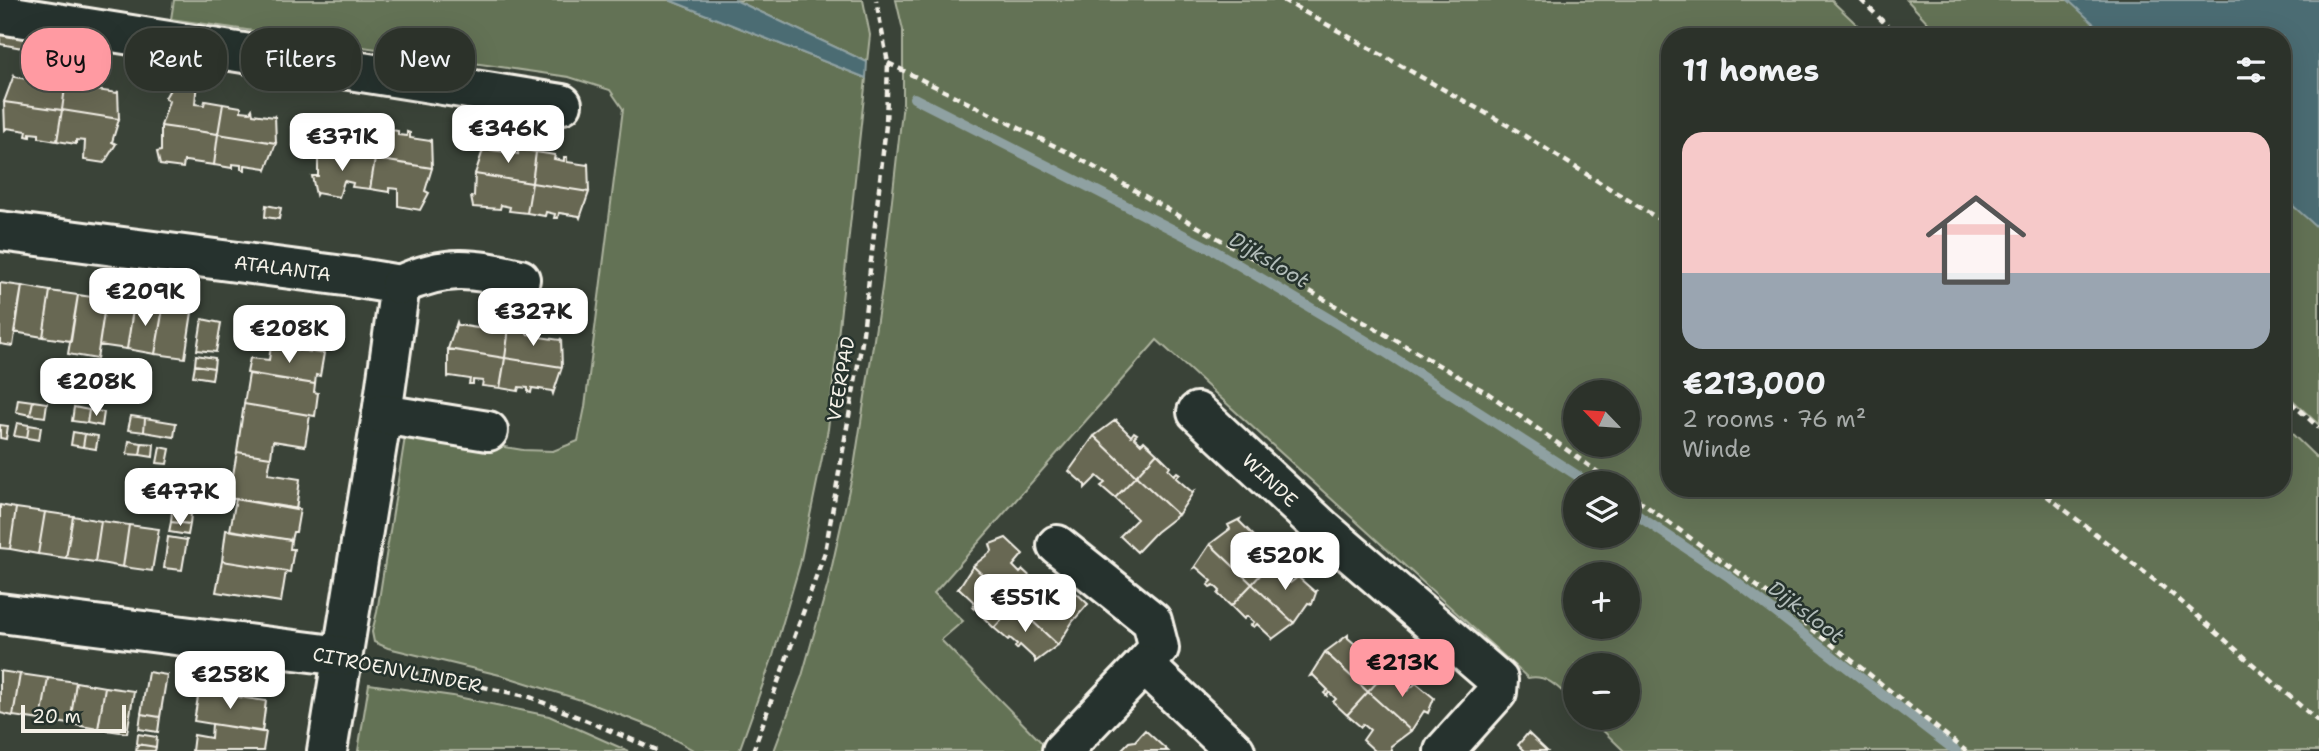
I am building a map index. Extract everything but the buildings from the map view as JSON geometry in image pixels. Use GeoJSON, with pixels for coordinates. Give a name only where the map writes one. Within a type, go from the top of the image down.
{"type":"FeatureCollection","features":[{"type":"Feature","properties":{"kind":"street"},"geometry":{"type":"LineString","coordinates":[[0,14],[562,104]]}},
{"type":"Feature","properties":{"kind":"street","name":"ATALANTA"},"geometry":{"type":"LineString","coordinates":[[0,231],[400,285],[424,274],[472,268],[520,279]]}},
{"type":"Feature","properties":{"kind":"street"},"geometry":{"type":"LineString","coordinates":[[327,751],[382,414],[400,285]]}},
{"type":"Feature","properties":{"kind":"street","name":"WINDE"},"geometry":{"type":"LineString","coordinates":[[1198,412],[1324,530],[1498,680],[1497,692],[1444,751]]}},
{"type":"Feature","properties":{"kind":"street"},"geometry":{"type":"LineString","coordinates":[[382,414],[488,431]]}},
{"type":"Feature","properties":{"kind":"street"},"geometry":{"type":"LineString","coordinates":[[1057,545],[1152,621],[1159,648],[1062,751]]}},
{"type":"Feature","properties":{"kind":"street","name":"CITROENVLINDER"},"geometry":{"type":"LineString","coordinates":[[0,613],[342,656]]}},
{"type":"Feature","properties":{"kind":"street"},"geometry":{"type":"LineString","coordinates":[[1144,665],[1236,751]]}},
{"type":"Feature","properties":{"kind":"path","name":"VEERPAD"},"geometry":{"type":"LineString","coordinates":[[753,751],[825,552],[863,342],[886,125],[888,63],[876,0]]}},
{"type":"Feature","properties":{"kind":"path"},"geometry":{"type":"LineString","coordinates":[[1283,0],[1508,126],[1661,220]]}},
{"type":"Feature","properties":{"kind":"path"},"geometry":{"type":"LineString","coordinates":[[1861,0],[1890,28]]}},
{"type":"Feature","properties":{"kind":"path"},"geometry":{"type":"LineString","coordinates":[[888,63],[1073,155],[1489,394],[1596,471]]}},
{"type":"Feature","properties":{"kind":"path"},"geometry":{"type":"LineString","coordinates":[[2291,402],[2319,428]]}},
{"type":"Feature","properties":{"kind":"path"},"geometry":{"type":"LineString","coordinates":[[2048,497],[2177,598],[2319,722]]}},
{"type":"Feature","properties":{"kind":"path"},"geometry":{"type":"LineString","coordinates":[[1640,502],[1768,594],[1966,751]]}},
{"type":"Feature","properties":{"kind":"path","name":"CITROENVLINDER"},"geometry":{"type":"LineString","coordinates":[[342,656],[530,697],[659,751]]}},
{"type":"Feature","properties":{"kind":"green space"},"geometry":{"type":"Polygon","coordinates":[[[174,0],[669,0],[866,78],[828,429],[800,564],[773,656],[739,751],[695,751],[654,728],[584,701],[504,676],[388,648],[374,642],[372,632],[406,431],[523,450],[553,451],[578,441],[585,407],[623,109],[610,90],[569,77],[475,63],[475,28],[375,28],[375,49],[361,47],[361,28],[241,29],[171,19],[174,0]]]}},
{"type":"Feature","properties":{"kind":"green space"},"geometry":{"type":"Polygon","coordinates":[[[735,0],[863,0],[870,35],[867,62],[735,0]]]}},
{"type":"Feature","properties":{"kind":"green space"},"geometry":{"type":"Polygon","coordinates":[[[896,0],[1831,0],[1861,28],[1661,28],[1661,497],[2291,497],[2291,433],[2319,460],[2319,751],[1624,751],[1602,730],[1640,730],[1640,653],[1563,653],[1563,692],[1542,678],[1528,678],[1157,340],[934,593],[963,621],[941,640],[1047,748],[1044,751],[774,751],[802,676],[828,584],[854,467],[882,288],[903,103],[903,30],[896,0]]]}},
{"type":"Feature","properties":{"kind":"green space"},"geometry":{"type":"Polygon","coordinates":[[[1907,0],[2319,0],[2319,425],[2291,399],[2291,28],[1933,28],[1907,0]]]}},
{"type":"Feature","properties":{"kind":"green space"},"geometry":{"type":"Polygon","coordinates":[[[369,684],[453,696],[549,716],[628,751],[358,751],[369,684]]]}},
{"type":"Feature","properties":{"kind":"water"},"geometry":{"type":"Polygon","coordinates":[[[669,0],[735,0],[867,62],[866,78],[669,0]]]}},
{"type":"Feature","properties":{"kind":"water"},"geometry":{"type":"Polygon","coordinates":[[[2068,0],[2319,0],[2319,229],[2291,204],[2291,28],[2098,28],[2068,0]]]}},
{"type":"Feature","properties":{"kind":"waterway","name":"Dijksloot"},"geometry":{"type":"LineString","coordinates":[[914,98],[1215,251],[1385,352],[1570,471]]}},
{"type":"Feature","properties":{"kind":"waterway","name":"Dijksloot"},"geometry":{"type":"LineString","coordinates":[[1640,517],[1728,576],[1956,751]]}}]}
